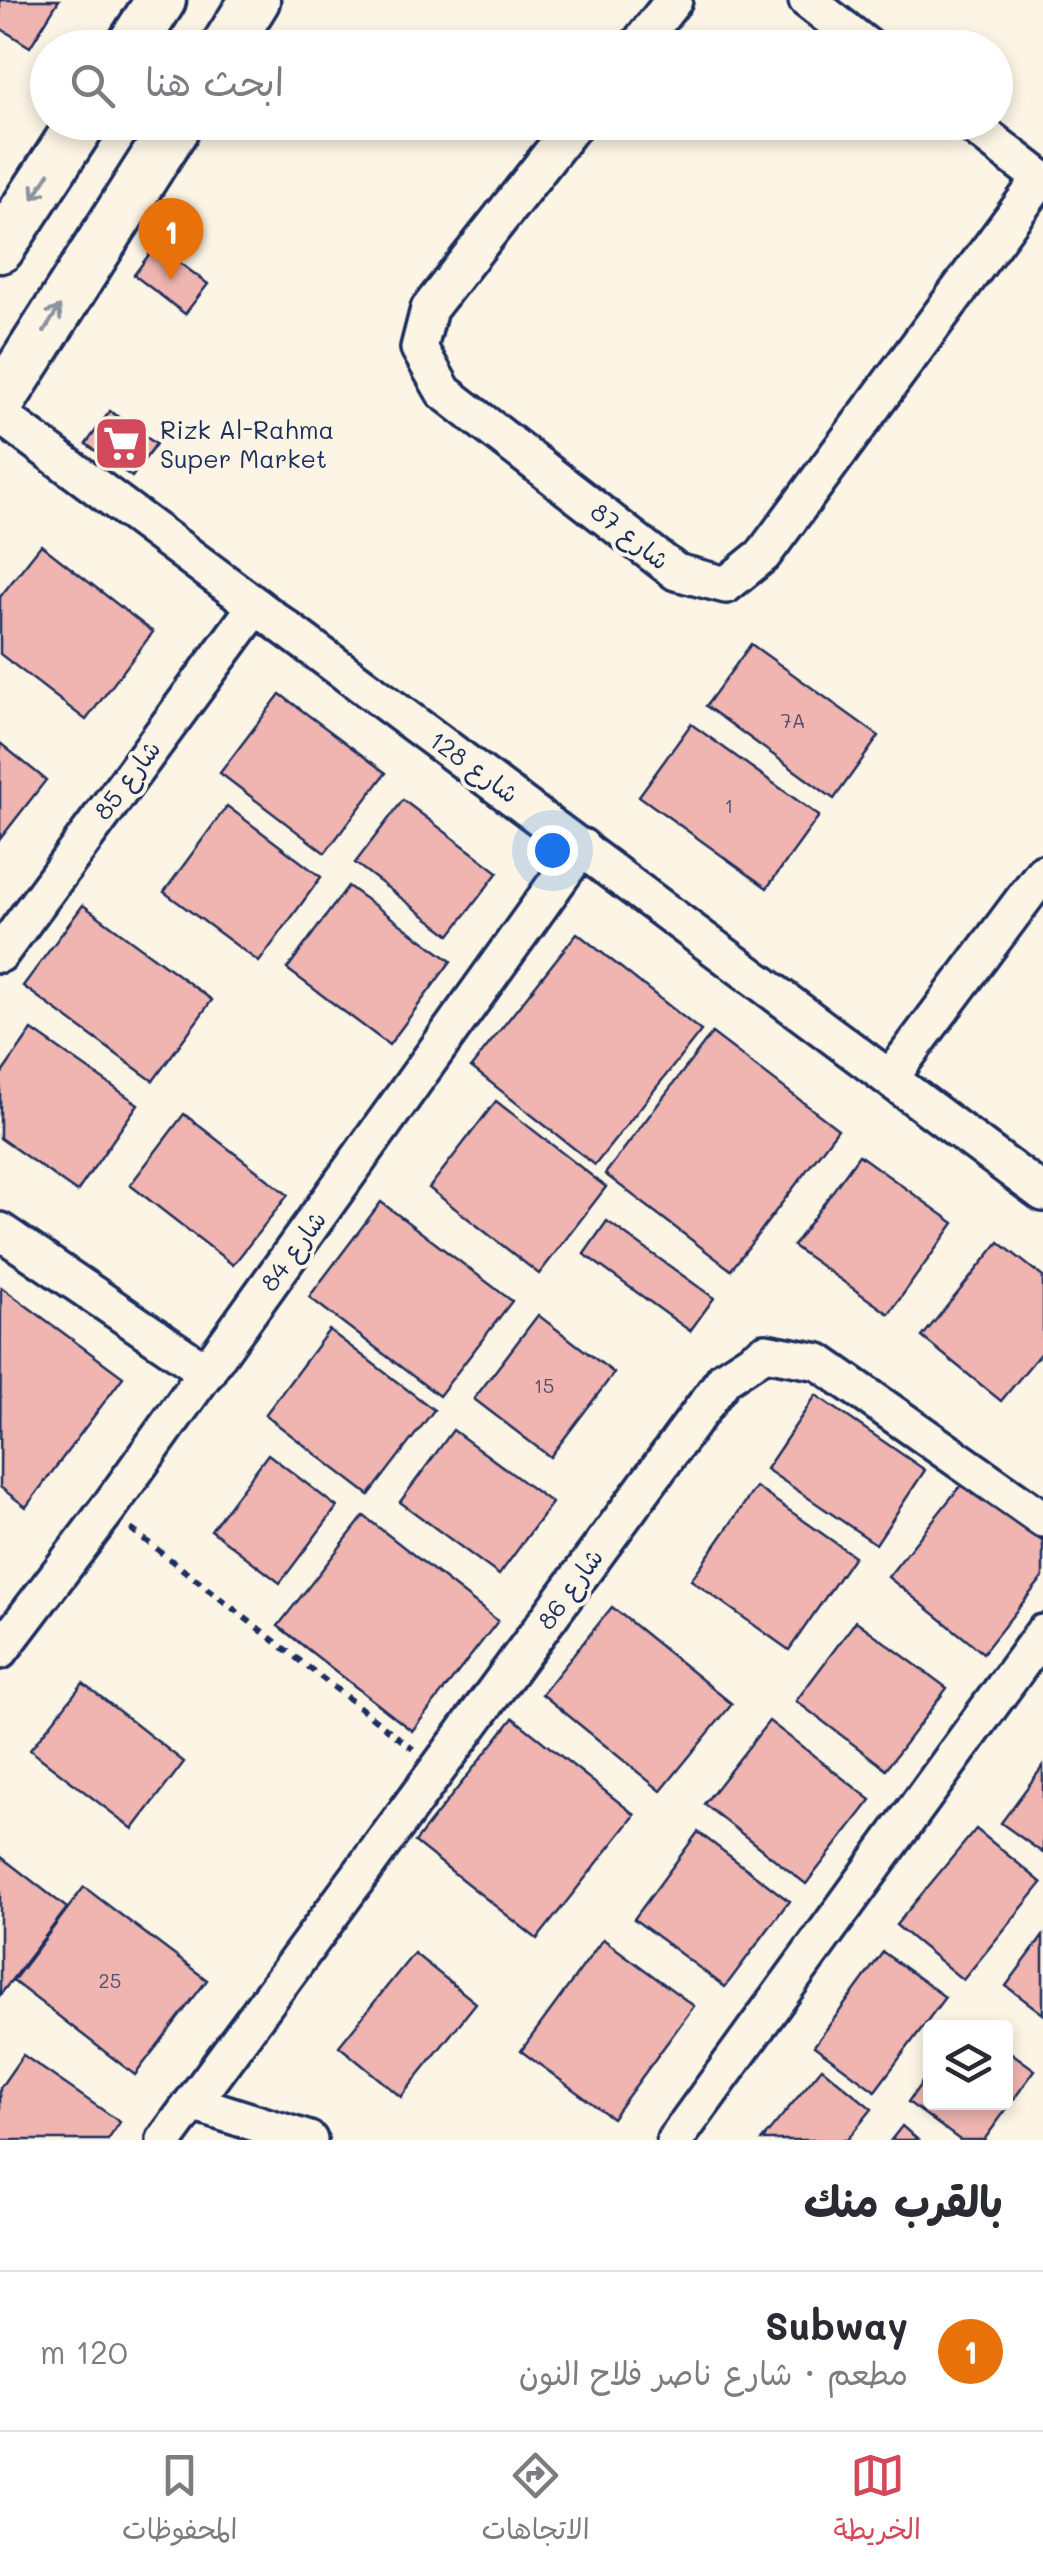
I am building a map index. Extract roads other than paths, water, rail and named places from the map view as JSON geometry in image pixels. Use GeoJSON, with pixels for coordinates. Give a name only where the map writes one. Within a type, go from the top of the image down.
{"type":"FeatureCollection","features":[{"type":"Feature","properties":{"kind":"street"},"geometry":{"type":"LineString","coordinates":[[142,30],[161,0]]}},
{"type":"Feature","properties":{"kind":"street"},"geometry":{"type":"LineString","coordinates":[[237,30],[256,0]]}},
{"type":"Feature","properties":{"kind":"street"},"geometry":{"type":"LineString","coordinates":[[650,30],[674,0]]}},
{"type":"Feature","properties":{"kind":"street"},"geometry":{"type":"LineString","coordinates":[[808,0],[847,30]]}},
{"type":"Feature","properties":{"kind":"street"},"geometry":{"type":"LineString","coordinates":[[0,248],[70,140]]}},
{"type":"Feature","properties":{"kind":"street"},"geometry":{"type":"LineString","coordinates":[[0,402],[167,140]]}},
{"type":"Feature","properties":{"kind":"street","name":"شارع 87"},"geometry":{"type":"LineString","coordinates":[[562,140],[429,308],[419,348],[444,392],[676,572],[726,584],[763,554],[1042,180],[991,140]]}},
{"type":"Feature","properties":{"kind":"street","name":"شارع 128"},"geometry":{"type":"LineString","coordinates":[[0,415],[1043,1192]]}},
{"type":"Feature","properties":{"kind":"street","name":"شارع 85"},"geometry":{"type":"LineString","coordinates":[[0,954],[256,606]]}},
{"type":"Feature","properties":{"kind":"street","name":"شارع 84"},"geometry":{"type":"LineString","coordinates":[[0,1651],[107,1510],[582,848]]}},
{"type":"Feature","properties":{"kind":"street"},"geometry":{"type":"LineString","coordinates":[[890,1078],[1043,873]]}},
{"type":"Feature","properties":{"kind":"street"},"geometry":{"type":"LineString","coordinates":[[0,1231],[206,1372]]}},
{"type":"Feature","properties":{"kind":"street","name":"شارع 86"},"geometry":{"type":"LineString","coordinates":[[165,2140],[725,1378],[766,1352],[819,1362],[1043,1520]]}},
{"type":"Feature","properties":{"kind":"street"},"geometry":{"type":"LineString","coordinates":[[675,2140],[1043,1634]]}},
{"type":"Feature","properties":{"kind":"street"},"geometry":{"type":"LineString","coordinates":[[193,2103],[309,2140]]}},
{"type":"Feature","properties":{"kind":"place","name":"Subway"},"geometry":{"type":"Point","coordinates":[171,280]}},
{"type":"Feature","properties":{"kind":"place","name":"Rizk Al-Rahma Super Market"},"geometry":{"type":"Point","coordinates":[121,444]}}]}
